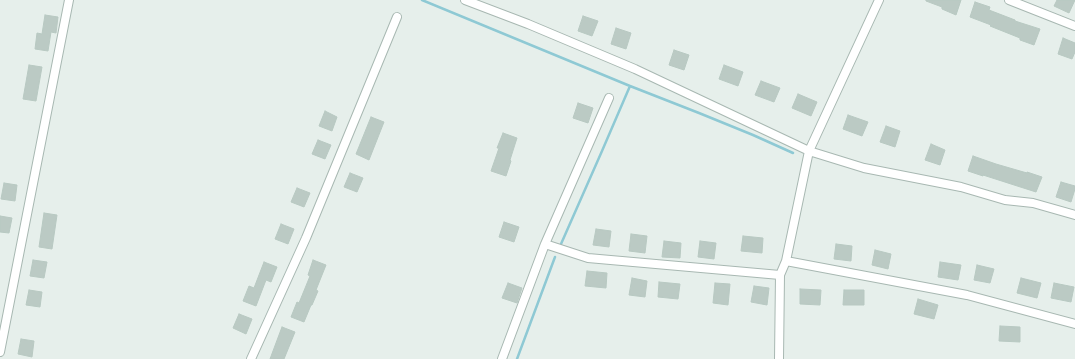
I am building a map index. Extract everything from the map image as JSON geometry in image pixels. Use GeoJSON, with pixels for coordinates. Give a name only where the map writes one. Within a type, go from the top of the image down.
{"type":"FeatureCollection","features":[{"type":"Feature","properties":{"kind":"street"},"geometry":{"type":"LineString","coordinates":[[0,352],[69,0]]}},
{"type":"Feature","properties":{"kind":"street"},"geometry":{"type":"LineString","coordinates":[[465,0],[528,24],[635,69],[809,151],[864,168],[961,187],[1005,200],[1033,203],[1075,214]]}},
{"type":"Feature","properties":{"kind":"street"},"geometry":{"type":"LineString","coordinates":[[779,359],[780,275],[786,261],[809,151],[878,0]]}},
{"type":"Feature","properties":{"kind":"street"},"geometry":{"type":"LineString","coordinates":[[1009,0],[1075,26]]}},
{"type":"Feature","properties":{"kind":"street"},"geometry":{"type":"LineString","coordinates":[[251,359],[306,238],[397,17]]}},
{"type":"Feature","properties":{"kind":"street"},"geometry":{"type":"LineString","coordinates":[[502,359],[545,244],[609,98]]}},
{"type":"Feature","properties":{"kind":"street"},"geometry":{"type":"LineString","coordinates":[[545,244],[588,258],[780,275]]}},
{"type":"Feature","properties":{"kind":"street"},"geometry":{"type":"LineString","coordinates":[[786,261],[968,295],[1075,324]]}},
{"type":"Feature","properties":{"kind":"building"},"geometry":{"type":"Polygon","coordinates":[[[926,0],[961,0],[956,15],[926,0]]]}},
{"type":"Feature","properties":{"kind":"building"},"geometry":{"type":"Polygon","coordinates":[[[1057,0],[1075,0],[1069,13],[1054,6],[1057,0]]]}},
{"type":"Feature","properties":{"kind":"building"},"geometry":{"type":"Polygon","coordinates":[[[975,2],[990,7],[989,10],[1015,21],[1040,29],[1034,45],[970,17],[975,2]]]}},
{"type":"Feature","properties":{"kind":"building"},"geometry":{"type":"Polygon","coordinates":[[[45,15],[58,17],[56,33],[51,32],[48,51],[35,49],[37,33],[42,34],[45,15]]]}},
{"type":"Feature","properties":{"kind":"building"},"geometry":{"type":"Polygon","coordinates":[[[583,16],[598,21],[592,36],[578,31],[583,16]]]}},
{"type":"Feature","properties":{"kind":"building"},"geometry":{"type":"Polygon","coordinates":[[[616,28],[631,33],[626,49],[611,44],[616,28]]]}},
{"type":"Feature","properties":{"kind":"building"},"geometry":{"type":"Polygon","coordinates":[[[1063,38],[1075,43],[1075,52],[1072,59],[1058,54],[1063,38]]]}},
{"type":"Feature","properties":{"kind":"building"},"geometry":{"type":"Polygon","coordinates":[[[674,50],[689,55],[684,70],[669,65],[674,50]]]}},
{"type":"Feature","properties":{"kind":"building"},"geometry":{"type":"Polygon","coordinates":[[[29,65],[42,67],[36,101],[23,99],[29,65]]]}},
{"type":"Feature","properties":{"kind":"building"},"geometry":{"type":"Polygon","coordinates":[[[724,65],[743,72],[738,86],[719,79],[724,65]]]}},
{"type":"Feature","properties":{"kind":"building"},"geometry":{"type":"Polygon","coordinates":[[[761,81],[780,88],[774,102],[755,95],[761,81]]]}},
{"type":"Feature","properties":{"kind":"building"},"geometry":{"type":"Polygon","coordinates":[[[798,94],[817,102],[811,116],[792,108],[798,94]]]}},
{"type":"Feature","properties":{"kind":"building"},"geometry":{"type":"Polygon","coordinates":[[[578,103],[593,108],[588,123],[573,118],[578,103]]]}},
{"type":"Feature","properties":{"kind":"building"},"geometry":{"type":"Polygon","coordinates":[[[325,111],[337,117],[332,131],[319,126],[325,111]]]}},
{"type":"Feature","properties":{"kind":"building"},"geometry":{"type":"Polygon","coordinates":[[[848,115],[868,122],[862,136],[843,129],[848,115]]]}},
{"type":"Feature","properties":{"kind":"building"},"geometry":{"type":"Polygon","coordinates":[[[371,117],[384,122],[369,160],[356,154],[371,117]]]}},
{"type":"Feature","properties":{"kind":"building"},"geometry":{"type":"Polygon","coordinates":[[[886,126],[900,131],[895,147],[880,142],[886,126]]]}},
{"type":"Feature","properties":{"kind":"building"},"geometry":{"type":"Polygon","coordinates":[[[503,133],[517,138],[506,176],[491,171],[499,148],[497,148],[503,133]]]}},
{"type":"Feature","properties":{"kind":"building"},"geometry":{"type":"Polygon","coordinates":[[[318,140],[331,145],[325,159],[312,154],[318,140]]]}},
{"type":"Feature","properties":{"kind":"building"},"geometry":{"type":"Polygon","coordinates":[[[931,144],[945,150],[940,165],[925,160],[931,144]]]}},
{"type":"Feature","properties":{"kind":"building"},"geometry":{"type":"Polygon","coordinates":[[[973,156],[1042,177],[1036,192],[968,171],[973,156]]]}},
{"type":"Feature","properties":{"kind":"building"},"geometry":{"type":"Polygon","coordinates":[[[350,173],[363,178],[357,192],[344,187],[350,173]]]}},
{"type":"Feature","properties":{"kind":"building"},"geometry":{"type":"Polygon","coordinates":[[[1061,182],[1075,186],[1071,202],[1056,197],[1061,182]]]}},
{"type":"Feature","properties":{"kind":"building"},"geometry":{"type":"Polygon","coordinates":[[[4,183],[17,185],[15,201],[1,199],[4,183]]]}},
{"type":"Feature","properties":{"kind":"building"},"geometry":{"type":"Polygon","coordinates":[[[297,188],[310,193],[304,207],[291,202],[297,188]]]}},
{"type":"Feature","properties":{"kind":"building"},"geometry":{"type":"Polygon","coordinates":[[[44,213],[57,215],[52,249],[39,247],[44,213]]]}},
{"type":"Feature","properties":{"kind":"building"},"geometry":{"type":"Polygon","coordinates":[[[0,216],[12,218],[9,233],[0,232],[0,216]]]}},
{"type":"Feature","properties":{"kind":"building"},"geometry":{"type":"Polygon","coordinates":[[[504,222],[519,227],[514,242],[499,237],[504,222]]]}},
{"type":"Feature","properties":{"kind":"building"},"geometry":{"type":"Polygon","coordinates":[[[281,224],[294,229],[288,244],[275,239],[281,224]]]}},
{"type":"Feature","properties":{"kind":"building"},"geometry":{"type":"Polygon","coordinates":[[[596,229],[611,231],[609,247],[593,245],[596,229]]]}},
{"type":"Feature","properties":{"kind":"building"},"geometry":{"type":"Polygon","coordinates":[[[631,234],[647,236],[645,253],[629,251],[631,234]]]}},
{"type":"Feature","properties":{"kind":"building"},"geometry":{"type":"Polygon","coordinates":[[[743,236],[763,238],[762,253],[741,251],[743,236]]]}},
{"type":"Feature","properties":{"kind":"building"},"geometry":{"type":"Polygon","coordinates":[[[664,241],[681,243],[680,258],[662,257],[664,241]]]}},
{"type":"Feature","properties":{"kind":"building"},"geometry":{"type":"Polygon","coordinates":[[[700,241],[716,243],[714,259],[698,257],[700,241]]]}},
{"type":"Feature","properties":{"kind":"building"},"geometry":{"type":"Polygon","coordinates":[[[836,244],[852,246],[851,261],[834,259],[836,244]]]}},
{"type":"Feature","properties":{"kind":"building"},"geometry":{"type":"Polygon","coordinates":[[[875,250],[891,254],[888,269],[872,265],[875,250]]]}},
{"type":"Feature","properties":{"kind":"building"},"geometry":{"type":"Polygon","coordinates":[[[33,260],[47,262],[44,278],[30,276],[33,260]]]}},
{"type":"Feature","properties":{"kind":"building"},"geometry":{"type":"Polygon","coordinates":[[[313,260],[326,265],[316,290],[318,291],[304,322],[291,317],[297,302],[299,303],[310,276],[308,275],[313,260]]]}},
{"type":"Feature","properties":{"kind":"building"},"geometry":{"type":"Polygon","coordinates":[[[264,262],[277,267],[271,282],[266,280],[256,306],[243,301],[249,286],[254,288],[264,262]]]}},
{"type":"Feature","properties":{"kind":"building"},"geometry":{"type":"Polygon","coordinates":[[[940,262],[961,265],[958,280],[938,277],[940,262]]]}},
{"type":"Feature","properties":{"kind":"building"},"geometry":{"type":"Polygon","coordinates":[[[977,265],[994,269],[990,283],[974,280],[977,265]]]}},
{"type":"Feature","properties":{"kind":"building"},"geometry":{"type":"Polygon","coordinates":[[[587,271],[607,273],[606,288],[585,286],[587,271]]]}},
{"type":"Feature","properties":{"kind":"building"},"geometry":{"type":"Polygon","coordinates":[[[632,278],[647,281],[645,297],[629,295],[632,278]]]}},
{"type":"Feature","properties":{"kind":"building"},"geometry":{"type":"Polygon","coordinates":[[[1021,278],[1041,283],[1037,298],[1017,293],[1021,278]]]}},
{"type":"Feature","properties":{"kind":"building"},"geometry":{"type":"Polygon","coordinates":[[[659,282],[680,284],[678,299],[658,297],[659,282]]]}},
{"type":"Feature","properties":{"kind":"building"},"geometry":{"type":"Polygon","coordinates":[[[508,283],[522,288],[517,303],[502,298],[508,283]]]}},
{"type":"Feature","properties":{"kind":"building"},"geometry":{"type":"Polygon","coordinates":[[[715,283],[730,284],[728,305],[713,303],[715,283]]]}},
{"type":"Feature","properties":{"kind":"building"},"geometry":{"type":"Polygon","coordinates":[[[1054,283],[1074,287],[1071,302],[1051,298],[1054,283]]]}},
{"type":"Feature","properties":{"kind":"building"},"geometry":{"type":"Polygon","coordinates":[[[754,286],[769,288],[767,305],[751,302],[754,286]]]}},
{"type":"Feature","properties":{"kind":"building"},"geometry":{"type":"Polygon","coordinates":[[[800,289],[821,290],[820,305],[800,304],[800,289]]]}},
{"type":"Feature","properties":{"kind":"building"},"geometry":{"type":"Polygon","coordinates":[[[29,290],[42,292],[40,307],[26,305],[29,290]]]}},
{"type":"Feature","properties":{"kind":"building"},"geometry":{"type":"Polygon","coordinates":[[[844,290],[864,290],[864,305],[843,305],[844,290]]]}},
{"type":"Feature","properties":{"kind":"building"},"geometry":{"type":"Polygon","coordinates":[[[918,299],[938,305],[934,319],[914,314],[918,299]]]}},
{"type":"Feature","properties":{"kind":"building"},"geometry":{"type":"Polygon","coordinates":[[[239,314],[252,319],[246,334],[233,328],[239,314]]]}},
{"type":"Feature","properties":{"kind":"building"},"geometry":{"type":"Polygon","coordinates":[[[1000,326],[1020,327],[1020,342],[999,341],[1000,326]]]}},
{"type":"Feature","properties":{"kind":"building"},"geometry":{"type":"Polygon","coordinates":[[[282,327],[295,332],[284,359],[270,359],[282,327]]]}},
{"type":"Feature","properties":{"kind":"building"},"geometry":{"type":"Polygon","coordinates":[[[21,339],[34,341],[32,357],[18,354],[21,339]]]}},
{"type":"Feature","properties":{"kind":"waterway"},"geometry":{"type":"LineString","coordinates":[[422,0],[753,135],[793,153]]}},
{"type":"Feature","properties":{"kind":"waterway"},"geometry":{"type":"LineString","coordinates":[[561,244],[630,86]]}},
{"type":"Feature","properties":{"kind":"waterway"},"geometry":{"type":"LineString","coordinates":[[517,359],[555,257]]}}]}
